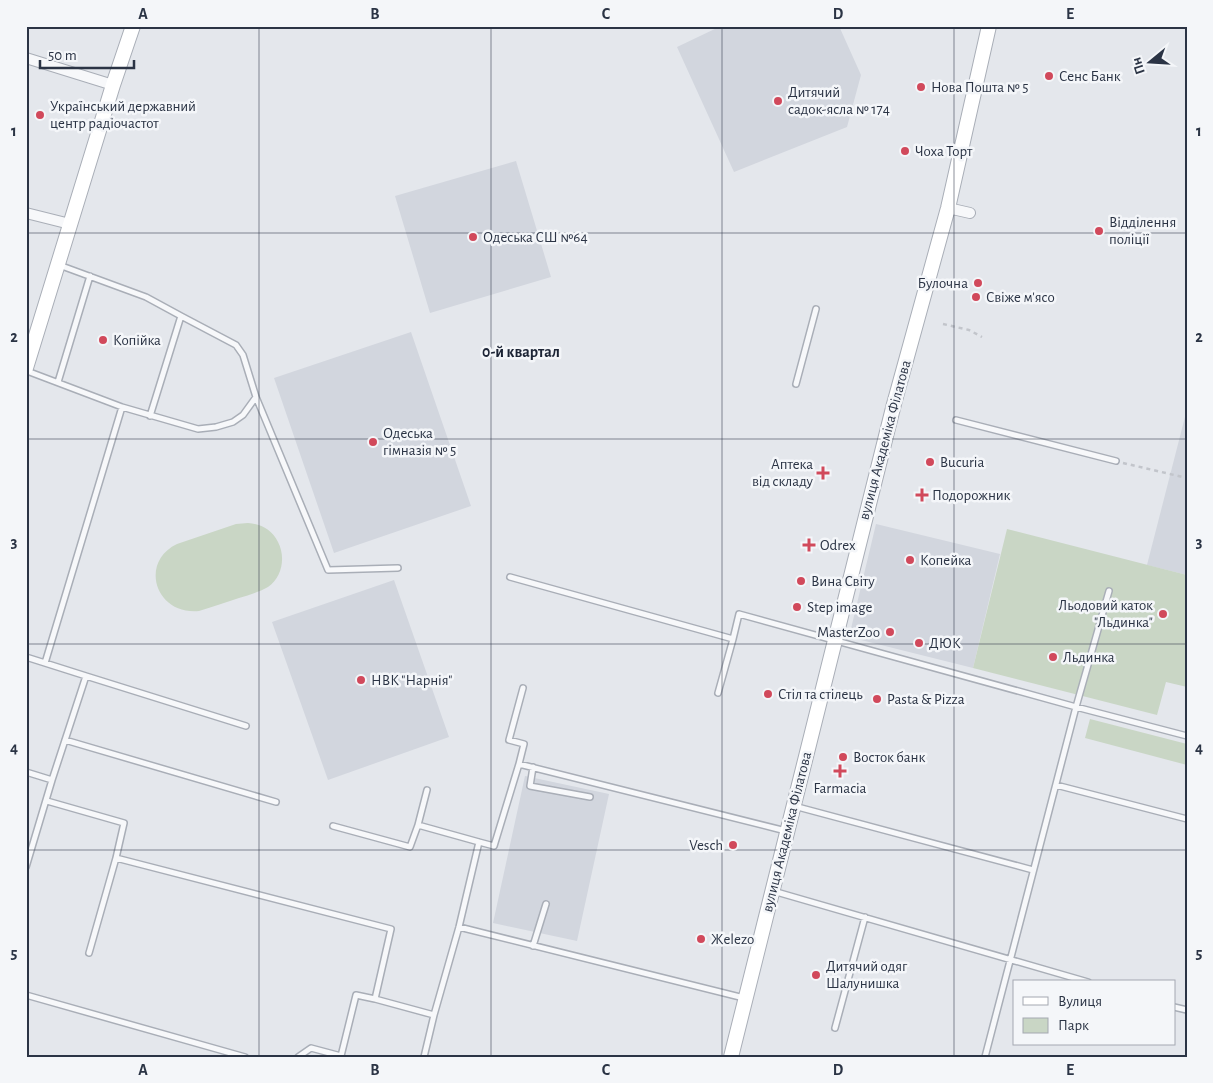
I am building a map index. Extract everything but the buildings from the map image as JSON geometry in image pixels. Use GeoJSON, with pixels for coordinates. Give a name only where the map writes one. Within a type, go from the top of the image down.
{"type":"FeatureCollection","features":[{"type":"Feature","properties":{"kind":"main road"},"geometry":{"type":"LineString","coordinates":[[26,369],[132,26]]}},
{"type":"Feature","properties":{"kind":"main road","name":"вулиця Академіка Філатова"},"geometry":{"type":"LineString","coordinates":[[731,1057],[894,404],[948,208],[989,26]]}},
{"type":"Feature","properties":{"kind":"street"},"geometry":{"type":"LineString","coordinates":[[26,58],[113,85]]}},
{"type":"Feature","properties":{"kind":"street"},"geometry":{"type":"LineString","coordinates":[[948,208],[970,213]]}},
{"type":"Feature","properties":{"kind":"street"},"geometry":{"type":"LineString","coordinates":[[26,213],[70,224]]}},
{"type":"Feature","properties":{"kind":"lane"},"geometry":{"type":"LineString","coordinates":[[57,264],[146,297],[236,345],[243,355],[256,397],[328,570],[398,568]]}},
{"type":"Feature","properties":{"kind":"lane"},"geometry":{"type":"LineString","coordinates":[[58,382],[90,276]]}},
{"type":"Feature","properties":{"kind":"lane"},"geometry":{"type":"LineString","coordinates":[[796,384],[816,309]]}},
{"type":"Feature","properties":{"kind":"lane"},"geometry":{"type":"LineString","coordinates":[[150,416],[181,316]]}},
{"type":"Feature","properties":{"kind":"lane"},"geometry":{"type":"LineString","coordinates":[[26,369],[122,407],[198,429],[233,422],[242,415],[256,397]]}},
{"type":"Feature","properties":{"kind":"lane"},"geometry":{"type":"LineString","coordinates":[[46,663],[122,407]]}},
{"type":"Feature","properties":{"kind":"lane"},"geometry":{"type":"LineString","coordinates":[[956,420],[1116,461]]}},
{"type":"Feature","properties":{"kind":"lane"},"geometry":{"type":"LineString","coordinates":[[510,577],[733,639]]}},
{"type":"Feature","properties":{"kind":"lane"},"geometry":{"type":"LineString","coordinates":[[986,1057],[1076,707],[1110,591]]}},
{"type":"Feature","properties":{"kind":"lane"},"geometry":{"type":"LineString","coordinates":[[718,693],[739,614],[1187,736]]}},
{"type":"Feature","properties":{"kind":"lane"},"geometry":{"type":"LineString","coordinates":[[26,657],[246,726]]}},
{"type":"Feature","properties":{"kind":"lane"},"geometry":{"type":"LineString","coordinates":[[26,867],[86,676]]}},
{"type":"Feature","properties":{"kind":"lane"},"geometry":{"type":"LineString","coordinates":[[418,825],[494,846],[524,744],[509,740],[523,688]]}},
{"type":"Feature","properties":{"kind":"lane"},"geometry":{"type":"LineString","coordinates":[[66,740],[276,802]]}},
{"type":"Feature","properties":{"kind":"lane"},"geometry":{"type":"LineString","coordinates":[[519,764],[787,831]]}},
{"type":"Feature","properties":{"kind":"lane"},"geometry":{"type":"LineString","coordinates":[[533,768],[530,786],[590,797]]}},
{"type":"Feature","properties":{"kind":"lane"},"geometry":{"type":"LineString","coordinates":[[26,772],[52,780]]}},
{"type":"Feature","properties":{"kind":"lane"},"geometry":{"type":"LineString","coordinates":[[1056,786],[1187,819]]}},
{"type":"Feature","properties":{"kind":"lane"},"geometry":{"type":"LineString","coordinates":[[333,826],[410,847],[427,790]]}},
{"type":"Feature","properties":{"kind":"lane"},"geometry":{"type":"LineString","coordinates":[[46,801],[124,823],[89,953]]}},
{"type":"Feature","properties":{"kind":"lane"},"geometry":{"type":"LineString","coordinates":[[794,806],[1033,870]]}},
{"type":"Feature","properties":{"kind":"lane"},"geometry":{"type":"LineString","coordinates":[[424,1057],[479,842]]}},
{"type":"Feature","properties":{"kind":"lane"},"geometry":{"type":"LineString","coordinates":[[116,858],[391,929],[375,999]]}},
{"type":"Feature","properties":{"kind":"lane"},"geometry":{"type":"LineString","coordinates":[[772,891],[1081,980]]}},
{"type":"Feature","properties":{"kind":"lane"},"geometry":{"type":"LineString","coordinates":[[533,946],[546,904]]}},
{"type":"Feature","properties":{"kind":"lane"},"geometry":{"type":"LineString","coordinates":[[835,1028],[865,917]]}},
{"type":"Feature","properties":{"kind":"lane"},"geometry":{"type":"LineString","coordinates":[[458,927],[745,999]]}},
{"type":"Feature","properties":{"kind":"lane"},"geometry":{"type":"LineString","coordinates":[[298,1057],[311,1048],[342,1057],[356,995],[434,1015]]}},
{"type":"Feature","properties":{"kind":"lane"},"geometry":{"type":"LineString","coordinates":[[26,996],[246,1057]]}},
{"type":"Feature","properties":{"kind":"path"},"geometry":{"type":"LineString","coordinates":[[943,324],[970,330],[982,337]]}},
{"type":"Feature","properties":{"kind":"path"},"geometry":{"type":"LineString","coordinates":[[1116,461],[1187,478]]}},
{"type":"Feature","properties":{"kind":"shaded area","name":"Дитячий садок-ясла № 174"},"geometry":{"type":"Polygon","coordinates":[[[721,26],[839,26],[861,75],[847,127],[734,172],[677,47],[721,26]]]}},
{"type":"Feature","properties":{"kind":"shaded area","name":"Одеська СШ №64"},"geometry":{"type":"Polygon","coordinates":[[[516,161],[551,277],[430,313],[395,196],[516,161]]]}},
{"type":"Feature","properties":{"kind":"shaded area","name":"Одеська гімназія № 5"},"geometry":{"type":"Polygon","coordinates":[[[411,332],[471,506],[334,553],[274,378],[411,332]]]}},
{"type":"Feature","properties":{"kind":"shaded area"},"geometry":{"type":"Polygon","coordinates":[[[1187,409],[1187,575],[1147,565],[1187,409]]]}},
{"type":"Feature","properties":{"kind":"shaded area"},"geometry":{"type":"Polygon","coordinates":[[[876,524],[1000,554],[973,668],[849,637],[876,524]]]}},
{"type":"Feature","properties":{"kind":"shaded area","name":"НВК \"Нарнія\""},"geometry":{"type":"Polygon","coordinates":[[[394,580],[449,737],[328,780],[272,622],[394,580]]]}},
{"type":"Feature","properties":{"kind":"shaded area"},"geometry":{"type":"Polygon","coordinates":[[[525,776],[609,794],[577,941],[493,923],[525,776]]]}},
{"type":"Feature","properties":{"kind":"green space"},"geometry":{"type":"Polygon","coordinates":[[[248,523],[262,526],[278,542],[282,560],[279,573],[273,583],[258,592],[199,611],[184,610],[172,605],[163,596],[157,586],[156,574],[158,563],[165,552],[177,544],[236,524],[248,523]]]}},
{"type":"Feature","properties":{"kind":"green space"},"geometry":{"type":"Polygon","coordinates":[[[1007,529],[1187,575],[1187,687],[1166,682],[1157,715],[973,668],[1007,529]]]}},
{"type":"Feature","properties":{"kind":"green space"},"geometry":{"type":"Polygon","coordinates":[[[1090,719],[1187,744],[1187,765],[1085,738],[1090,719]]]}},
{"type":"Feature","properties":{"kind":"place","name":"Сенс Банк"},"geometry":{"type":"Point","coordinates":[1049,76]}},
{"type":"Feature","properties":{"kind":"place","name":"Нова Пошта № 5"},"geometry":{"type":"Point","coordinates":[921,87]}},
{"type":"Feature","properties":{"kind":"place","name":"Дитячий садок-ясла № 174"},"geometry":{"type":"Point","coordinates":[778,101]}},
{"type":"Feature","properties":{"kind":"place","name":"Український державний центр радіочастот"},"geometry":{"type":"Point","coordinates":[40,115]}},
{"type":"Feature","properties":{"kind":"place","name":"Чоха Торт"},"geometry":{"type":"Point","coordinates":[905,151]}},
{"type":"Feature","properties":{"kind":"place","name":"Відділення поліції"},"geometry":{"type":"Point","coordinates":[1099,231]}},
{"type":"Feature","properties":{"kind":"place","name":"Одеська СШ №64"},"geometry":{"type":"Point","coordinates":[473,237]}},
{"type":"Feature","properties":{"kind":"place","name":"Булочна"},"geometry":{"type":"Point","coordinates":[978,283]}},
{"type":"Feature","properties":{"kind":"place","name":"Свіже м'ясо"},"geometry":{"type":"Point","coordinates":[976,297]}},
{"type":"Feature","properties":{"kind":"place","name":"Копійка"},"geometry":{"type":"Point","coordinates":[103,340]}},
{"type":"Feature","properties":{"kind":"place","name":"Одеська гімназія № 5"},"geometry":{"type":"Point","coordinates":[373,442]}},
{"type":"Feature","properties":{"kind":"place","name":"Bucuria"},"geometry":{"type":"Point","coordinates":[930,462]}},
{"type":"Feature","properties":{"kind":"place","name":"Аптека від складу"},"geometry":{"type":"Point","coordinates":[823,473]}},
{"type":"Feature","properties":{"kind":"place","name":"Подорожник"},"geometry":{"type":"Point","coordinates":[922,495]}},
{"type":"Feature","properties":{"kind":"place","name":"Odrex"},"geometry":{"type":"Point","coordinates":[809,545]}},
{"type":"Feature","properties":{"kind":"place","name":"Копейка"},"geometry":{"type":"Point","coordinates":[910,560]}},
{"type":"Feature","properties":{"kind":"place","name":"Вина Світу"},"geometry":{"type":"Point","coordinates":[801,581]}},
{"type":"Feature","properties":{"kind":"place","name":"Step image"},"geometry":{"type":"Point","coordinates":[797,607]}},
{"type":"Feature","properties":{"kind":"place","name":"Льодовий каток \"Льдинка\""},"geometry":{"type":"Point","coordinates":[1163,614]}},
{"type":"Feature","properties":{"kind":"place","name":"MasterZoo"},"geometry":{"type":"Point","coordinates":[890,632]}},
{"type":"Feature","properties":{"kind":"place","name":"ДЮК"},"geometry":{"type":"Point","coordinates":[919,643]}},
{"type":"Feature","properties":{"kind":"place","name":"Льдинка"},"geometry":{"type":"Point","coordinates":[1053,657]}},
{"type":"Feature","properties":{"kind":"place","name":"НВК \"Нарнія\""},"geometry":{"type":"Point","coordinates":[361,680]}},
{"type":"Feature","properties":{"kind":"place","name":"Стіл та стілець"},"geometry":{"type":"Point","coordinates":[768,694]}},
{"type":"Feature","properties":{"kind":"place","name":"Pasta & Pizza"},"geometry":{"type":"Point","coordinates":[877,699]}},
{"type":"Feature","properties":{"kind":"place","name":"Восток банк"},"geometry":{"type":"Point","coordinates":[843,757]}},
{"type":"Feature","properties":{"kind":"place","name":"Farmacia"},"geometry":{"type":"Point","coordinates":[840,771]}},
{"type":"Feature","properties":{"kind":"place","name":"Vesch"},"geometry":{"type":"Point","coordinates":[733,845]}},
{"type":"Feature","properties":{"kind":"place","name":"Жelezo"},"geometry":{"type":"Point","coordinates":[701,939]}},
{"type":"Feature","properties":{"kind":"place","name":"Дитячий одяг Шалунишка"},"geometry":{"type":"Point","coordinates":[816,975]}},
{"type":"Feature","properties":{"kind":"district","name":"0-й квартал"},"geometry":{"type":"Point","coordinates":[521,352]}}]}
